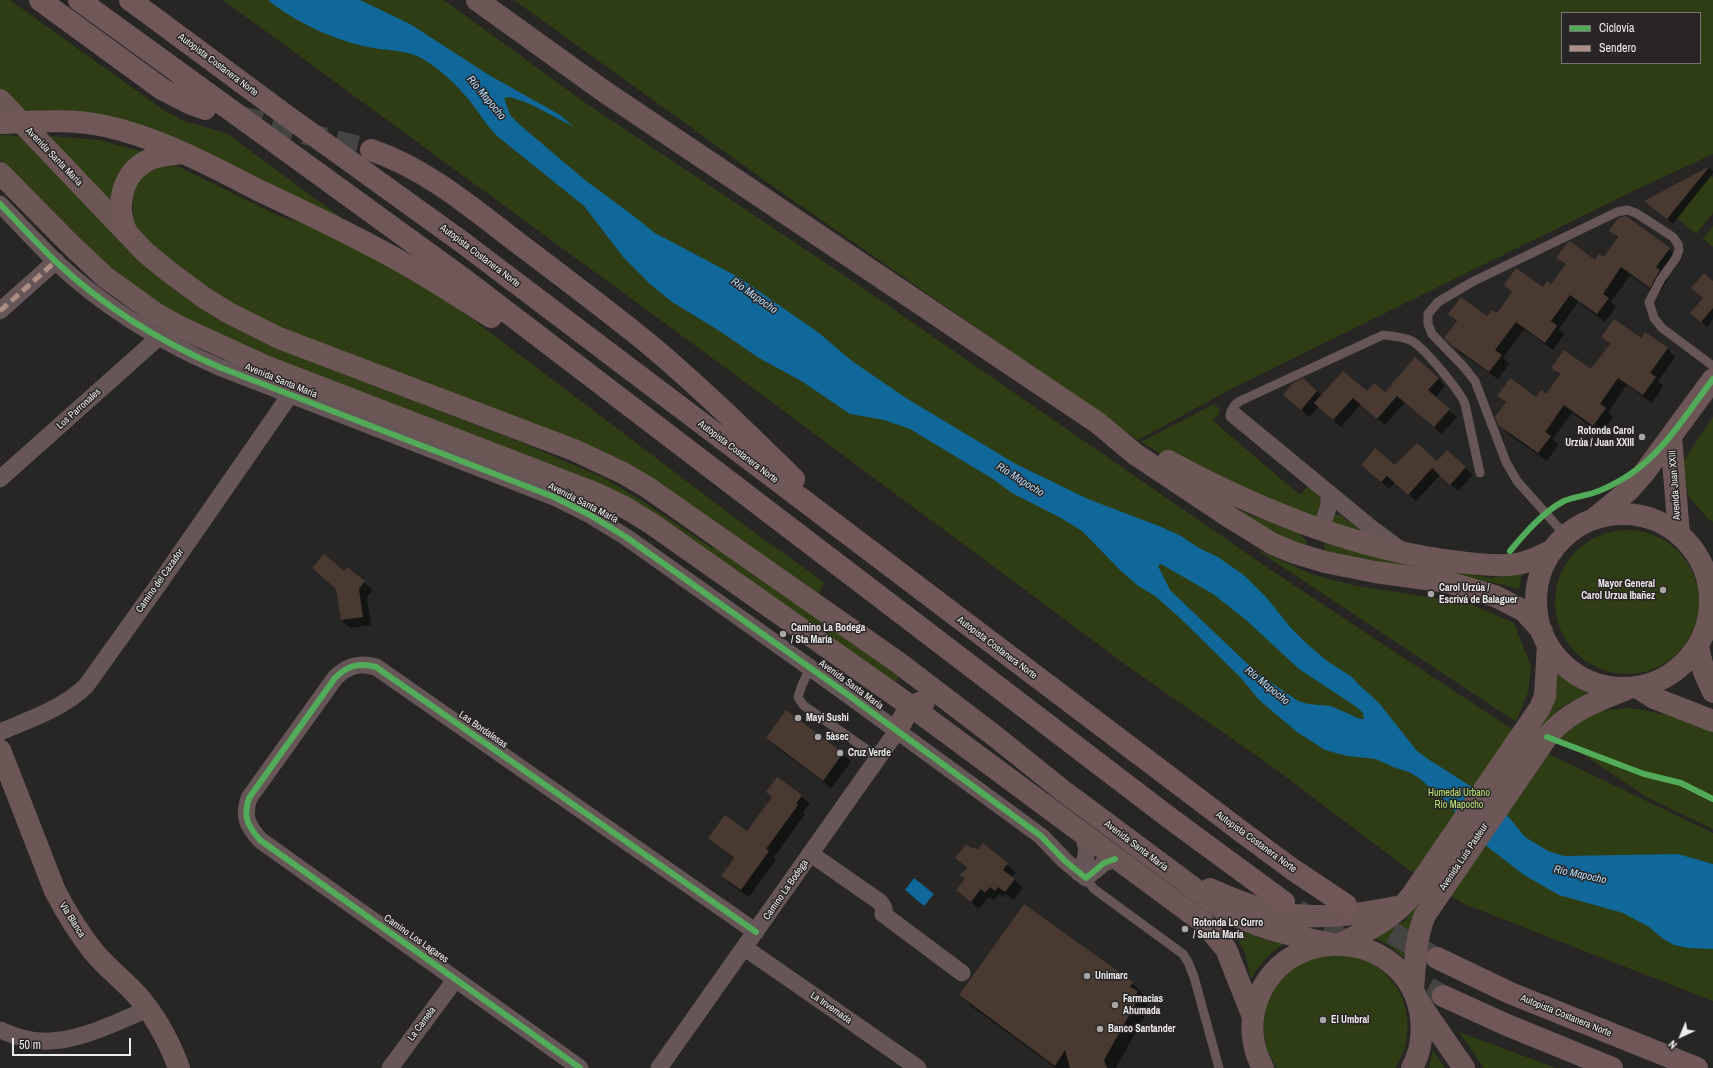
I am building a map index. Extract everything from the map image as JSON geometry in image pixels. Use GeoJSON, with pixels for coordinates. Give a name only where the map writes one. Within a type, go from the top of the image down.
{"type":"FeatureCollection","features":[{"type":"Feature","properties":{"kind":"highway"},"geometry":{"type":"LineString","coordinates":[[40,0],[162,89],[191,104],[205,109]]}},
{"type":"Feature","properties":{"kind":"highway"},"geometry":{"type":"LineString","coordinates":[[79,0],[465,280],[1171,819],[1284,902]]}},
{"type":"Feature","properties":{"kind":"highway","name":"Autopista Costanera Norte"},"geometry":{"type":"LineString","coordinates":[[130,0],[287,116],[462,242],[1236,828],[1292,869],[1346,905]]}},
{"type":"Feature","properties":{"kind":"highway"},"geometry":{"type":"LineString","coordinates":[[0,123],[44,120],[104,126],[144,137],[183,153],[373,246],[419,272],[630,406]]}},
{"type":"Feature","properties":{"kind":"highway"},"geometry":{"type":"LineString","coordinates":[[371,150],[392,157],[436,182],[574,285],[651,346],[763,449],[796,482],[836,526]]}},
{"type":"Feature","properties":{"kind":"highway"},"geometry":{"type":"LineString","coordinates":[[127,233],[121,216],[120,203],[122,191],[128,180],[138,167],[152,158],[183,153]]}},
{"type":"Feature","properties":{"kind":"highway","name":"Autopista Costanera Norte"},"geometry":{"type":"LineString","coordinates":[[1437,958],[1510,993],[1697,1068]]}},
{"type":"Feature","properties":{"kind":"highway"},"geometry":{"type":"LineString","coordinates":[[1443,996],[1507,1025],[1612,1068]]}},
{"type":"Feature","properties":{"kind":"main road"},"geometry":{"type":"LineString","coordinates":[[477,0],[605,92],[1098,423],[1216,487],[1288,518],[1321,530],[1408,555],[1480,564],[1510,564],[1525,562],[1559,543],[1579,526],[1594,519],[1612,515],[1630,515],[1647,518],[1664,525],[1682,536],[1713,549]]}},
{"type":"Feature","properties":{"kind":"main road","name":"Avenida Santa María"},"geometry":{"type":"LineString","coordinates":[[0,100],[146,252],[187,286],[229,313],[279,338],[574,450],[623,473],[678,508],[899,664],[965,713],[1062,790],[1222,909],[1241,920],[1262,928],[1336,944],[1363,948],[1383,958],[1400,972],[1414,995]]}},
{"type":"Feature","properties":{"kind":"main road","name":"Avenida Santa María"},"geometry":{"type":"LineString","coordinates":[[0,173],[105,277],[155,313],[180,327],[265,366],[589,490],[626,508],[671,538],[912,707],[1204,923],[1226,949],[1253,1017]]}},
{"type":"Feature","properties":{"kind":"main road","name":"Avenida Juan XXIII"},"geometry":{"type":"LineString","coordinates":[[1594,519],[1629,490],[1644,473],[1713,379]]}},
{"type":"Feature","properties":{"kind":"main road"},"geometry":{"type":"LineString","coordinates":[[1098,423],[1135,454],[1246,528],[1273,544],[1318,561],[1369,571],[1447,582],[1488,594],[1518,607],[1530,616],[1560,660],[1574,673],[1592,682],[1610,687],[1633,688],[1654,698],[1713,721]]}},
{"type":"Feature","properties":{"kind":"main road","name":"Avenida Juan XXIII"},"geometry":{"type":"LineString","coordinates":[[1671,436],[1682,536]]}},
{"type":"Feature","properties":{"kind":"main road"},"geometry":{"type":"LineString","coordinates":[[1318,561],[1317,545],[1321,530]]}},
{"type":"Feature","properties":{"kind":"main road"},"geometry":{"type":"LineString","coordinates":[[1682,536],[1698,558],[1708,586],[1710,603],[1705,637],[1704,672],[1713,692]]}},
{"type":"Feature","properties":{"kind":"main road"},"geometry":{"type":"LineString","coordinates":[[1545,638],[1537,614],[1536,597],[1544,564],[1559,543]]}},
{"type":"Feature","properties":{"kind":"main road","name":"Avenida Luis Pasteur"},"geometry":{"type":"LineString","coordinates":[[1414,995],[1418,935],[1426,915],[1556,726],[1574,713],[1596,702],[1663,678],[1684,664],[1705,637]]}},
{"type":"Feature","properties":{"kind":"main road","name":"Avenida Luis Pasteur"},"geometry":{"type":"LineString","coordinates":[[1336,944],[1384,921],[1408,901],[1531,724],[1545,696],[1545,638]]}},
{"type":"Feature","properties":{"kind":"main road"},"geometry":{"type":"LineString","coordinates":[[897,731],[906,714],[919,702],[928,701],[939,703],[965,713]]}},
{"type":"Feature","properties":{"kind":"main road"},"geometry":{"type":"LineString","coordinates":[[897,731],[921,728],[944,731]]}},
{"type":"Feature","properties":{"kind":"main road","name":"Vía Blanca"},"geometry":{"type":"LineString","coordinates":[[0,750],[55,891],[66,913],[93,951],[148,1009],[161,1027],[179,1068]]}},
{"type":"Feature","properties":{"kind":"main road"},"geometry":{"type":"LineString","coordinates":[[1169,870],[1220,893],[1274,912],[1321,915],[1359,914],[1408,901]]}},
{"type":"Feature","properties":{"kind":"main road"},"geometry":{"type":"LineString","coordinates":[[1262,1068],[1256,1054],[1253,1040],[1253,1017],[1262,989],[1279,966],[1288,959],[1303,950],[1336,944]]}},
{"type":"Feature","properties":{"kind":"main road"},"geometry":{"type":"LineString","coordinates":[[1412,1068],[1418,1053],[1421,1035],[1421,1016],[1414,995]]}},
{"type":"Feature","properties":{"kind":"main road"},"geometry":{"type":"LineString","coordinates":[[1414,995],[1464,1068]]}},
{"type":"Feature","properties":{"kind":"street","name":"Avenida Santa María"},"geometry":{"type":"LineString","coordinates":[[0,204],[56,262],[92,293],[158,338],[190,355],[554,497],[590,515],[626,537],[810,668],[1041,836],[1065,861],[1083,875]]}},
{"type":"Feature","properties":{"kind":"street"},"geometry":{"type":"LineString","coordinates":[[0,311],[56,262]]}},
{"type":"Feature","properties":{"kind":"street","name":"Los Parronales"},"geometry":{"type":"LineString","coordinates":[[0,479],[158,338]]}},
{"type":"Feature","properties":{"kind":"street","name":"Camino del Cazador"},"geometry":{"type":"LineString","coordinates":[[0,732],[64,704],[86,686],[162,581],[290,395]]}},
{"type":"Feature","properties":{"kind":"street"},"geometry":{"type":"LineString","coordinates":[[1234,415],[1370,527],[1408,555]]}},
{"type":"Feature","properties":{"kind":"street"},"geometry":{"type":"LineString","coordinates":[[1321,530],[1329,505],[1329,493]]}},
{"type":"Feature","properties":{"kind":"street","name":"Las Bordalesas"},"geometry":{"type":"LineString","coordinates":[[247,820],[246,808],[249,798],[335,678],[344,670],[354,666],[365,664],[376,666],[756,932]]}},
{"type":"Feature","properties":{"kind":"street","name":"Camino La Bodega"},"geometry":{"type":"LineString","coordinates":[[659,1068],[812,854],[897,731]]}},
{"type":"Feature","properties":{"kind":"street","name":"Camino Los Lagares"},"geometry":{"type":"LineString","coordinates":[[247,820],[252,831],[260,840],[580,1068]]}},
{"type":"Feature","properties":{"kind":"street"},"geometry":{"type":"LineString","coordinates":[[1083,875],[1088,847],[1084,834]]}},
{"type":"Feature","properties":{"kind":"street"},"geometry":{"type":"LineString","coordinates":[[812,854],[880,902],[884,908],[883,914],[962,973]]}},
{"type":"Feature","properties":{"kind":"street"},"geometry":{"type":"LineString","coordinates":[[1083,875],[1115,858]]}},
{"type":"Feature","properties":{"kind":"street","name":"La Invernada"},"geometry":{"type":"LineString","coordinates":[[744,948],[918,1068]]}},
{"type":"Feature","properties":{"kind":"street","name":"La Camela"},"geometry":{"type":"LineString","coordinates":[[390,1068],[455,980]]}},
{"type":"Feature","properties":{"kind":"street"},"geometry":{"type":"LineString","coordinates":[[0,1030],[22,1038],[42,1042],[66,1040],[110,1025],[148,1009]]}},
{"type":"Feature","properties":{"kind":"lane"},"geometry":{"type":"LineString","coordinates":[[1559,543],[1506,462],[1475,381],[1463,366],[1432,334],[1428,324],[1428,314],[1432,308],[1438,302],[1472,282],[1617,212],[1627,210],[1636,213],[1673,237],[1678,244],[1679,250],[1676,258],[1661,279],[1649,302],[1654,318],[1662,328],[1713,366]]}},
{"type":"Feature","properties":{"kind":"lane"},"geometry":{"type":"LineString","coordinates":[[1234,415],[1231,411],[1240,401],[1383,335],[1394,336],[1410,340],[1420,347],[1460,394],[1465,404],[1480,473]]}},
{"type":"Feature","properties":{"kind":"lane"},"geometry":{"type":"LineString","coordinates":[[810,668],[798,698],[803,705],[879,758]]}},
{"type":"Feature","properties":{"kind":"lane"},"geometry":{"type":"LineString","coordinates":[[1083,875],[1094,889],[1183,954],[1194,977],[1219,1068]]}},
{"type":"Feature","properties":{"kind":"green space"},"geometry":{"type":"Polygon","coordinates":[[[0,0],[10,0],[165,111],[184,121],[226,133],[350,224],[171,138],[23,112],[0,89],[0,0]]]}},
{"type":"Feature","properties":{"kind":"green space","name":"Humedal Urbano Río Mapocho"},"geometry":{"type":"Polygon","coordinates":[[[223,0],[444,0],[587,104],[835,269],[1268,568],[1528,740],[1557,670],[1587,693],[1586,696],[1568,703],[1554,714],[1548,720],[1533,744],[1551,755],[1713,833],[1713,1001],[1464,904],[1435,886],[1407,955],[1403,957],[1390,946],[1371,936],[1385,932],[1406,920],[1432,884],[1409,870],[1277,770],[1133,670],[696,346],[223,0]]]}},
{"type":"Feature","properties":{"kind":"green space"},"geometry":{"type":"Polygon","coordinates":[[[514,0],[1713,0],[1713,154],[1631,192],[1231,389],[1138,440],[771,185],[514,0]]]}},
{"type":"Feature","properties":{"kind":"green space"},"geometry":{"type":"Polygon","coordinates":[[[0,135],[19,136],[143,264],[180,294],[217,319],[276,348],[523,443],[604,478],[644,502],[712,548],[715,547],[790,598],[899,677],[894,684],[656,515],[221,339],[126,285],[0,160],[0,135]]]}},
{"type":"Feature","properties":{"kind":"green space"},"geometry":{"type":"Polygon","coordinates":[[[50,136],[99,140],[140,151],[141,154],[110,203],[49,140],[50,136]]]}},
{"type":"Feature","properties":{"kind":"green space"},"geometry":{"type":"Polygon","coordinates":[[[168,165],[179,167],[279,216],[331,232],[435,291],[758,535],[824,582],[819,595],[681,498],[281,330],[193,280],[139,234],[134,221],[132,196],[137,183],[147,172],[158,167],[168,165]]]}},
{"type":"Feature","properties":{"kind":"green space"},"geometry":{"type":"Polygon","coordinates":[[[1711,176],[1713,178],[1713,213],[1696,234],[1677,218],[1711,176]]]}},
{"type":"Feature","properties":{"kind":"green space"},"geometry":{"type":"Polygon","coordinates":[[[1713,226],[1713,247],[1703,239],[1713,226]]]}},
{"type":"Feature","properties":{"kind":"green space"},"geometry":{"type":"Polygon","coordinates":[[[1214,404],[1220,409],[1219,414],[1213,421],[1300,495],[1308,486],[1318,495],[1321,507],[1315,523],[1166,457],[1141,442],[1214,404]]]}},
{"type":"Feature","properties":{"kind":"green space"},"geometry":{"type":"Polygon","coordinates":[[[1713,417],[1713,522],[1708,519],[1688,495],[1683,462],[1713,417]]]}},
{"type":"Feature","properties":{"kind":"green space"},"geometry":{"type":"Polygon","coordinates":[[[1219,499],[1251,515],[1299,533],[1306,541],[1306,549],[1304,550],[1219,499]]]}},
{"type":"Feature","properties":{"kind":"green space"},"geometry":{"type":"Polygon","coordinates":[[[1333,515],[1341,515],[1374,542],[1328,528],[1333,515]]]}},
{"type":"Feature","properties":{"kind":"green space"},"geometry":{"type":"Polygon","coordinates":[[[1627,530],[1648,533],[1661,539],[1673,546],[1683,556],[1696,581],[1699,602],[1696,623],[1690,636],[1683,648],[1673,658],[1648,671],[1627,674],[1606,671],[1593,665],[1581,658],[1571,648],[1558,623],[1555,602],[1558,581],[1564,568],[1571,556],[1581,546],[1606,533],[1627,530]]]}},
{"type":"Feature","properties":{"kind":"green space"},"geometry":{"type":"Polygon","coordinates":[[[1326,538],[1357,551],[1491,578],[1522,573],[1519,589],[1324,551],[1326,538]]]}},
{"type":"Feature","properties":{"kind":"green space"},"geometry":{"type":"Polygon","coordinates":[[[1254,548],[1311,574],[1356,586],[1468,603],[1514,623],[1531,667],[1528,692],[1516,722],[1254,548]]]}},
{"type":"Feature","properties":{"kind":"green space"},"geometry":{"type":"Polygon","coordinates":[[[1627,708],[1670,716],[1713,731],[1713,829],[1648,798],[1559,738],[1593,712],[1627,708]]]}},
{"type":"Feature","properties":{"kind":"green space"},"geometry":{"type":"Polygon","coordinates":[[[1239,930],[1271,942],[1289,941],[1277,948],[1267,957],[1251,979],[1245,953],[1235,934],[1239,930]]]}},
{"type":"Feature","properties":{"kind":"green space"},"geometry":{"type":"Polygon","coordinates":[[[1351,955],[1371,963],[1386,974],[1402,998],[1408,1026],[1402,1055],[1395,1068],[1277,1068],[1267,1051],[1263,1026],[1266,1005],[1283,975],[1314,956],[1351,955]]]}},
{"type":"Feature","properties":{"kind":"green space"},"geometry":{"type":"Polygon","coordinates":[[[1459,1032],[1556,1068],[1484,1068],[1459,1032]]]}},
{"type":"Feature","properties":{"kind":"green space"},"geometry":{"type":"Polygon","coordinates":[[[1433,1050],[1445,1068],[1429,1068],[1433,1050]]]}},
{"type":"Feature","properties":{"kind":"water","name":"Río Mapocho"},"geometry":{"type":"Polygon","coordinates":[[[268,0],[360,0],[410,24],[489,75],[560,115],[574,127],[530,104],[510,97],[504,98],[510,115],[520,125],[585,180],[655,233],[740,278],[819,333],[852,361],[906,398],[1014,463],[1088,499],[1181,536],[1199,548],[1218,557],[1245,576],[1266,597],[1291,628],[1306,643],[1327,661],[1352,677],[1379,703],[1417,751],[1475,789],[1503,810],[1525,837],[1548,851],[1564,856],[1678,854],[1713,864],[1713,949],[1688,948],[1674,945],[1662,938],[1649,927],[1623,913],[1559,895],[1524,875],[1484,844],[1446,802],[1419,778],[1409,772],[1393,767],[1376,759],[1347,756],[1325,750],[1297,732],[1259,700],[1241,678],[1180,618],[1155,596],[1137,585],[1121,571],[1082,531],[1061,518],[1012,493],[993,479],[910,429],[884,420],[850,414],[803,382],[759,358],[718,330],[672,302],[650,284],[624,258],[584,206],[497,136],[464,94],[433,65],[413,54],[368,47],[342,40],[302,23],[268,0]],[[1161,564],[1158,566],[1170,590],[1257,673],[1298,701],[1308,704],[1331,706],[1360,719],[1364,719],[1363,713],[1355,706],[1299,669],[1246,620],[1213,594],[1161,564]]]}},
{"type":"Feature","properties":{"kind":"water"},"geometry":{"type":"Polygon","coordinates":[[[914,878],[934,894],[924,906],[905,890],[914,878]]]}},
{"type":"Feature","properties":{"kind":"building"},"geometry":{"type":"Polygon","coordinates":[[[1710,166],[1667,219],[1644,201],[1710,166]]]}},
{"type":"Feature","properties":{"kind":"building"},"geometry":{"type":"Polygon","coordinates":[[[1626,216],[1670,248],[1656,267],[1660,270],[1650,288],[1621,267],[1603,294],[1609,298],[1597,314],[1570,295],[1551,321],[1557,326],[1545,343],[1516,322],[1495,350],[1502,355],[1489,372],[1444,338],[1457,321],[1448,314],[1461,297],[1487,316],[1492,310],[1497,313],[1512,292],[1504,285],[1516,268],[1543,287],[1547,281],[1551,284],[1566,264],[1556,258],[1567,243],[1570,241],[1595,260],[1599,254],[1604,257],[1618,237],[1609,231],[1618,218],[1626,216]]]}},
{"type":"Feature","properties":{"kind":"building"},"geometry":{"type":"Polygon","coordinates":[[[1704,273],[1713,281],[1713,308],[1701,322],[1690,313],[1703,298],[1691,288],[1704,273]]]}},
{"type":"Feature","properties":{"kind":"building"},"geometry":{"type":"Polygon","coordinates":[[[1614,319],[1641,338],[1645,332],[1668,348],[1650,373],[1656,377],[1643,395],[1618,378],[1600,404],[1606,408],[1593,426],[1564,405],[1545,432],[1551,436],[1538,453],[1498,425],[1495,417],[1506,402],[1497,396],[1510,378],[1536,397],[1541,390],[1546,394],[1560,374],[1551,368],[1564,350],[1591,369],[1610,344],[1601,337],[1614,319]]]}},
{"type":"Feature","properties":{"kind":"building"},"geometry":{"type":"Polygon","coordinates":[[[1415,357],[1439,378],[1428,390],[1450,409],[1434,427],[1397,396],[1377,419],[1353,398],[1333,420],[1314,403],[1343,371],[1367,391],[1374,383],[1385,392],[1415,357]]]}},
{"type":"Feature","properties":{"kind":"building"},"geometry":{"type":"Polygon","coordinates":[[[1303,378],[1317,391],[1301,410],[1283,395],[1293,383],[1303,378]]]}},
{"type":"Feature","properties":{"kind":"building"},"geometry":{"type":"Polygon","coordinates":[[[1417,443],[1437,461],[1447,450],[1466,467],[1450,485],[1432,468],[1408,495],[1387,476],[1381,482],[1361,465],[1375,448],[1395,465],[1417,443]]]}},
{"type":"Feature","properties":{"kind":"building"},"geometry":{"type":"Polygon","coordinates":[[[324,554],[344,571],[347,567],[365,581],[359,589],[363,617],[341,620],[336,589],[312,568],[324,554]]]}},
{"type":"Feature","properties":{"kind":"building"},"geometry":{"type":"Polygon","coordinates":[[[786,710],[843,753],[823,781],[766,738],[786,710]]]}},
{"type":"Feature","properties":{"kind":"building"},"geometry":{"type":"Polygon","coordinates":[[[777,777],[802,795],[796,804],[798,805],[766,849],[769,851],[741,890],[721,876],[734,858],[708,838],[725,815],[747,831],[772,797],[766,792],[777,777]]]}},
{"type":"Feature","properties":{"kind":"building"},"geometry":{"type":"Polygon","coordinates":[[[983,843],[1008,863],[1003,870],[1015,879],[1005,892],[998,887],[995,891],[990,887],[985,893],[981,889],[971,902],[956,890],[965,879],[960,875],[967,868],[955,858],[966,844],[973,849],[974,847],[978,850],[983,843]]]}},
{"type":"Feature","properties":{"kind":"building"},"geometry":{"type":"Polygon","coordinates":[[[1024,904],[1133,982],[1130,987],[1138,991],[1133,1000],[1136,1003],[1104,1060],[1107,1068],[1070,1068],[1065,1050],[1055,1066],[959,995],[1024,904]]]}},
{"type":"Feature","properties":{"kind":"tunnel"},"geometry":{"type":"LineString","coordinates":[[240,117],[371,150]]}},
{"type":"Feature","properties":{"kind":"tunnel"},"geometry":{"type":"LineString","coordinates":[[1297,910],[1357,949]]}},
{"type":"Feature","properties":{"kind":"tunnel"},"geometry":{"type":"LineString","coordinates":[[1363,916],[1432,956]]}},
{"type":"Feature","properties":{"kind":"tunnel"},"geometry":{"type":"LineString","coordinates":[[1399,973],[1443,996]]}},
{"type":"Feature","properties":{"kind":"marked path"},"geometry":{"type":"LineString","coordinates":[[0,311],[56,261]]}},
{"type":"Feature","properties":{"kind":"cycle path"},"geometry":{"type":"LineString","coordinates":[[0,204],[55,261],[73,277],[92,293],[153,334],[219,367],[554,497],[590,515],[626,537],[840,689],[1041,836],[1065,861],[1086,878],[1104,863],[1115,859]]}},
{"type":"Feature","properties":{"kind":"cycle path"},"geometry":{"type":"LineString","coordinates":[[1510,551],[1535,523],[1556,506],[1564,501],[1593,493],[1616,483],[1629,475],[1654,455],[1675,431],[1713,379]]}},
{"type":"Feature","properties":{"kind":"cycle path"},"geometry":{"type":"LineString","coordinates":[[580,1068],[260,840],[252,830],[246,816],[249,798],[335,678],[340,674],[349,668],[359,665],[376,667],[756,932]]}},
{"type":"Feature","properties":{"kind":"cycle path"},"geometry":{"type":"LineString","coordinates":[[1547,737],[1644,774],[1681,783],[1713,799]]}},
{"type":"Feature","properties":{"kind":"place","name":"Rotonda Carol Urzúa / Juan XXIII"},"geometry":{"type":"Point","coordinates":[1642,437]}},
{"type":"Feature","properties":{"kind":"place","name":"Mayor General Carol Urzua Ibañez"},"geometry":{"type":"Point","coordinates":[1663,590]}},
{"type":"Feature","properties":{"kind":"place","name":"Carol Urzúa / Escrivá de Balaguer"},"geometry":{"type":"Point","coordinates":[1431,594]}},
{"type":"Feature","properties":{"kind":"place","name":"Camino La Bodega / Sta María"},"geometry":{"type":"Point","coordinates":[783,634]}},
{"type":"Feature","properties":{"kind":"place","name":"Mayi Sushi"},"geometry":{"type":"Point","coordinates":[798,718]}},
{"type":"Feature","properties":{"kind":"place","name":"5àsec"},"geometry":{"type":"Point","coordinates":[818,737]}},
{"type":"Feature","properties":{"kind":"place","name":"Cruz Verde"},"geometry":{"type":"Point","coordinates":[840,753]}},
{"type":"Feature","properties":{"kind":"place","name":"Rotonda Lo Curro / Santa María"},"geometry":{"type":"Point","coordinates":[1185,929]}},
{"type":"Feature","properties":{"kind":"place","name":"Unimarc"},"geometry":{"type":"Point","coordinates":[1087,976]}},
{"type":"Feature","properties":{"kind":"place","name":"Farmacias Ahumada"},"geometry":{"type":"Point","coordinates":[1115,1005]}},
{"type":"Feature","properties":{"kind":"place","name":"El Umbral"},"geometry":{"type":"Point","coordinates":[1323,1020]}},
{"type":"Feature","properties":{"kind":"place","name":"Banco Santander"},"geometry":{"type":"Point","coordinates":[1100,1029]}}]}
